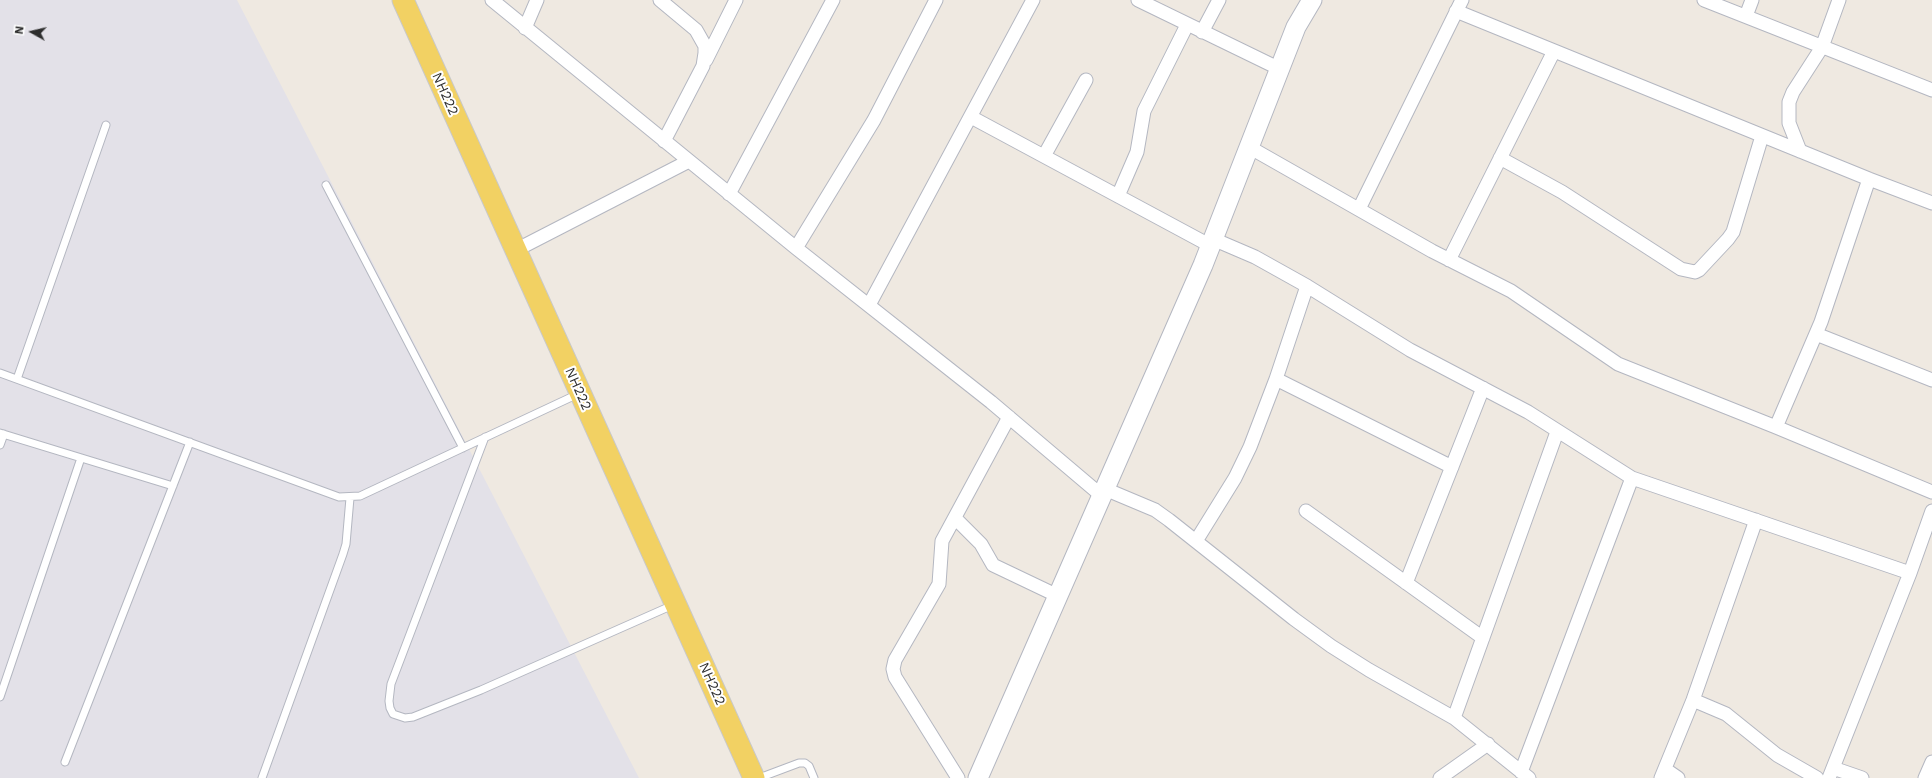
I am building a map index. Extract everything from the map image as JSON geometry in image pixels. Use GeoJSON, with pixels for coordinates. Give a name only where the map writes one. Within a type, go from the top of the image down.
{"type":"FeatureCollection","features":[{"type":"Feature","properties":{"kind":"main road","name":"NH222"},"geometry":{"type":"LineString","coordinates":[[403,0],[754,778]]}},
{"type":"Feature","properties":{"kind":"street"},"geometry":{"type":"LineString","coordinates":[[492,0],[796,248],[1103,493],[1155,510],[1294,619],[1331,646],[1369,670],[1454,718],[1525,775],[1632,478]]}},
{"type":"Feature","properties":{"kind":"street"},"geometry":{"type":"LineString","coordinates":[[525,28],[537,0]]}},
{"type":"Feature","properties":{"kind":"street"},"geometry":{"type":"LineString","coordinates":[[660,0],[696,30],[704,46],[706,60]]}},
{"type":"Feature","properties":{"kind":"street"},"geometry":{"type":"LineString","coordinates":[[664,141],[736,0]]}},
{"type":"Feature","properties":{"kind":"street"},"geometry":{"type":"LineString","coordinates":[[730,194],[833,0]]}},
{"type":"Feature","properties":{"kind":"street"},"geometry":{"type":"LineString","coordinates":[[796,248],[874,120],[936,0]]}},
{"type":"Feature","properties":{"kind":"street"},"geometry":{"type":"LineString","coordinates":[[869,305],[1033,0]]}},
{"type":"Feature","properties":{"kind":"street"},"geometry":{"type":"LineString","coordinates":[[1138,0],[1280,69]]}},
{"type":"Feature","properties":{"kind":"street"},"geometry":{"type":"LineString","coordinates":[[1202,32],[1219,0]]}},
{"type":"Feature","properties":{"kind":"street"},"geometry":{"type":"LineString","coordinates":[[978,778],[1212,243],[1296,27],[1312,0]]}},
{"type":"Feature","properties":{"kind":"street"},"geometry":{"type":"LineString","coordinates":[[1704,0],[1932,90]]}},
{"type":"Feature","properties":{"kind":"street"},"geometry":{"type":"LineString","coordinates":[[1746,16],[1752,0]]}},
{"type":"Feature","properties":{"kind":"street"},"geometry":{"type":"LineString","coordinates":[[1800,151],[1789,123],[1789,102],[1793,92],[1822,47],[1840,0]]}},
{"type":"Feature","properties":{"kind":"street"},"geometry":{"type":"LineString","coordinates":[[1359,210],[1459,5],[1554,51],[1762,136],[1932,203]]}},
{"type":"Feature","properties":{"kind":"street"},"geometry":{"type":"LineString","coordinates":[[1118,196],[1137,152],[1144,111],[1187,25]]}},
{"type":"Feature","properties":{"kind":"street"},"geometry":{"type":"LineString","coordinates":[[1449,260],[1554,51]]}},
{"type":"Feature","properties":{"kind":"street"},"geometry":{"type":"LineString","coordinates":[[1044,156],[1086,80]]}},
{"type":"Feature","properties":{"kind":"street"},"geometry":{"type":"LineString","coordinates":[[971,117],[1118,196],[1212,243],[1255,257],[1307,286],[1410,350],[1528,412],[1557,432],[1632,478],[1910,573]]}},
{"type":"Feature","properties":{"kind":"street"},"geometry":{"type":"LineString","coordinates":[[1500,158],[1562,192],[1681,269],[1695,272],[1724,244],[1733,232],[1762,136]]}},
{"type":"Feature","properties":{"kind":"street"},"geometry":{"type":"LineString","coordinates":[[1249,147],[1449,260],[1511,291],[1618,364],[1776,427],[1932,492]]}},
{"type":"Feature","properties":{"kind":"street"},"geometry":{"type":"LineString","coordinates":[[516,250],[690,161]]}},
{"type":"Feature","properties":{"kind":"street"},"geometry":{"type":"LineString","coordinates":[[1776,427],[1816,334],[1869,179]]}},
{"type":"Feature","properties":{"kind":"street"},"geometry":{"type":"LineString","coordinates":[[1196,541],[1235,478],[1250,447],[1276,379],[1307,286]]}},
{"type":"Feature","properties":{"kind":"street"},"geometry":{"type":"LineString","coordinates":[[1816,334],[1932,380]]}},
{"type":"Feature","properties":{"kind":"street"},"geometry":{"type":"LineString","coordinates":[[1276,379],[1452,467]]}},
{"type":"Feature","properties":{"kind":"street"},"geometry":{"type":"LineString","coordinates":[[1406,583],[1483,388]]}},
{"type":"Feature","properties":{"kind":"street"},"geometry":{"type":"LineString","coordinates":[[958,778],[895,677],[893,669],[895,660],[939,584],[942,541],[1009,417]]}},
{"type":"Feature","properties":{"kind":"street"},"geometry":{"type":"LineString","coordinates":[[1454,718],[1557,432]]}},
{"type":"Feature","properties":{"kind":"street"},"geometry":{"type":"LineString","coordinates":[[1306,511],[1483,638]]}},
{"type":"Feature","properties":{"kind":"street"},"geometry":{"type":"LineString","coordinates":[[1862,778],[1831,773],[1910,573],[1932,511]]}},
{"type":"Feature","properties":{"kind":"street"},"geometry":{"type":"LineString","coordinates":[[955,518],[981,544],[993,565],[1058,596]]}},
{"type":"Feature","properties":{"kind":"street"},"geometry":{"type":"LineString","coordinates":[[1678,778],[1663,774],[1693,700],[1756,520]]}},
{"type":"Feature","properties":{"kind":"street"},"geometry":{"type":"LineString","coordinates":[[1693,700],[1726,714],[1777,755],[1817,778]]}},
{"type":"Feature","properties":{"kind":"street"},"geometry":{"type":"LineString","coordinates":[[1440,778],[1488,744]]}},
{"type":"Feature","properties":{"kind":"street"},"geometry":{"type":"LineString","coordinates":[[1925,778],[1932,762]]}},
{"type":"Feature","properties":{"kind":"lane"},"geometry":{"type":"LineString","coordinates":[[17,379],[106,125]]}},
{"type":"Feature","properties":{"kind":"lane"},"geometry":{"type":"LineString","coordinates":[[326,185],[463,448]]}},
{"type":"Feature","properties":{"kind":"lane"},"geometry":{"type":"LineString","coordinates":[[0,373],[190,442],[329,495],[350,498],[360,496],[580,393]]}},
{"type":"Feature","properties":{"kind":"lane"},"geometry":{"type":"LineString","coordinates":[[0,445],[2,434],[173,486]]}},
{"type":"Feature","properties":{"kind":"lane"},"geometry":{"type":"LineString","coordinates":[[485,438],[391,684],[389,701],[393,714],[405,718],[413,717],[481,690],[675,604]]}},
{"type":"Feature","properties":{"kind":"lane"},"geometry":{"type":"LineString","coordinates":[[65,762],[190,442]]}},
{"type":"Feature","properties":{"kind":"lane"},"geometry":{"type":"LineString","coordinates":[[0,697],[81,458]]}},
{"type":"Feature","properties":{"kind":"lane"},"geometry":{"type":"LineString","coordinates":[[262,778],[343,554],[346,544],[350,498]]}},
{"type":"Feature","properties":{"kind":"lane"},"geometry":{"type":"LineString","coordinates":[[760,778],[799,763],[805,763],[809,766],[814,778]]}},
{"type":"Feature","properties":{"kind":"shaded area"},"geometry":{"type":"Polygon","coordinates":[[[0,0],[237,0],[639,778],[0,778],[0,0]]]}}]}
